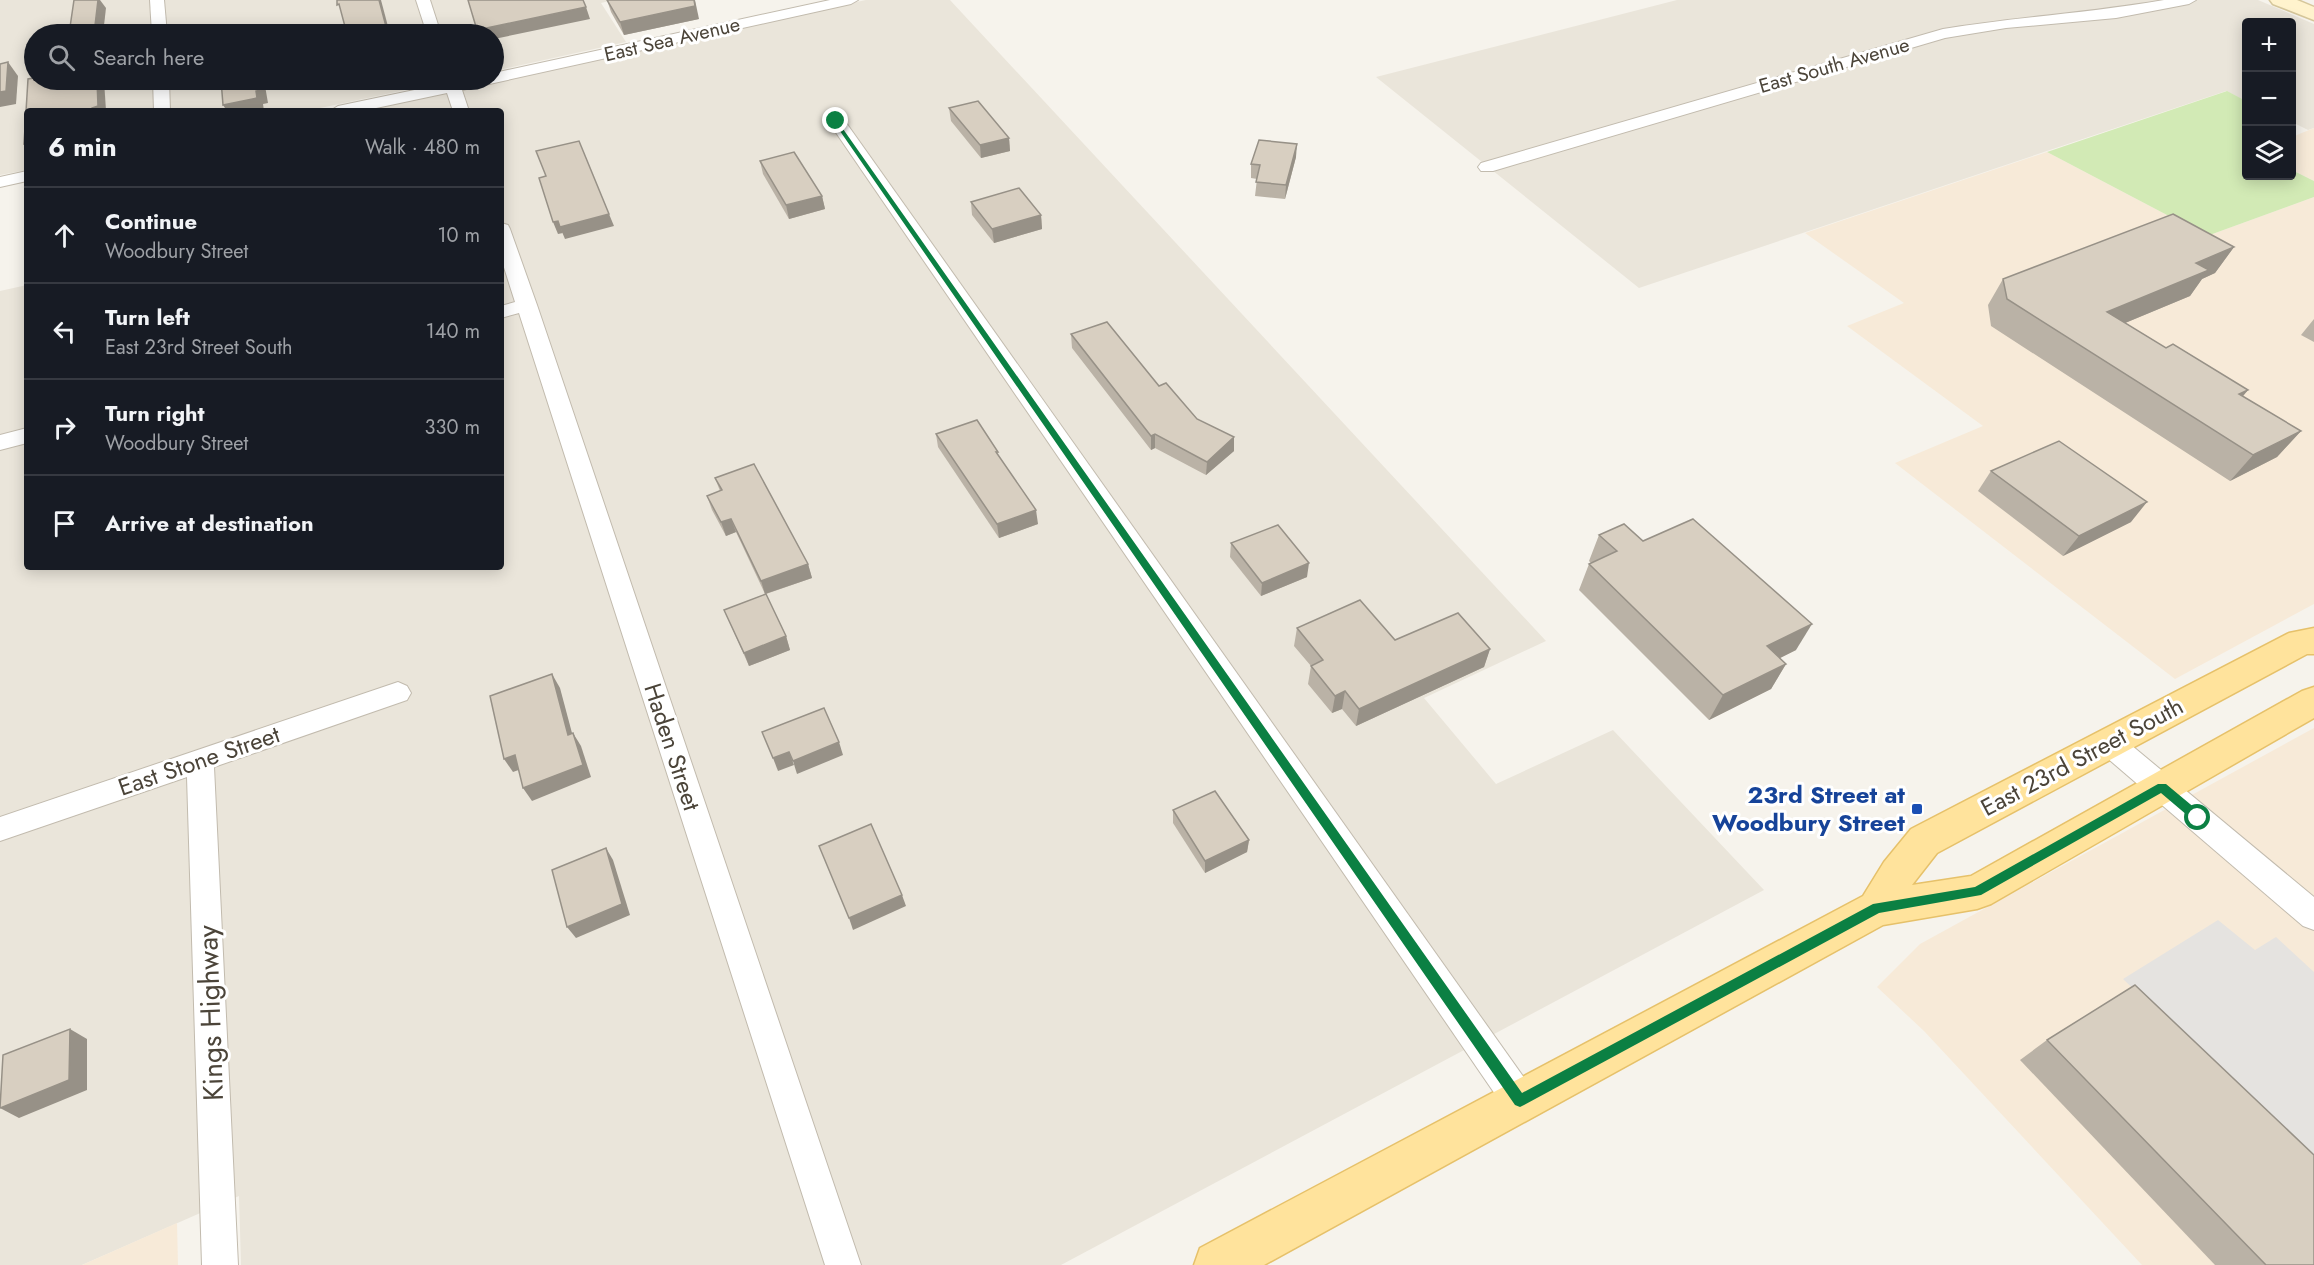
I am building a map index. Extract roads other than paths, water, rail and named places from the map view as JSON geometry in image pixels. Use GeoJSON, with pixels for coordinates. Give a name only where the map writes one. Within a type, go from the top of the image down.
{"type":"FeatureCollection","features":[{"type":"Feature","properties":{"kind":"main road"},"geometry":{"type":"LineString","coordinates":[[2280,0],[2314,14]]}},
{"type":"Feature","properties":{"kind":"main road","name":"East 23rd Street South"},"geometry":{"type":"LineString","coordinates":[[1877,908],[1898,874],[1924,841],[2301,642],[2314,641]]}},
{"type":"Feature","properties":{"kind":"main road","name":"East 23rd Street South"},"geometry":{"type":"LineString","coordinates":[[1217,1265],[1877,908],[1977,892],[2314,701]]}},
{"type":"Feature","properties":{"kind":"street"},"geometry":{"type":"LineString","coordinates":[[157,0],[159,24]]}},
{"type":"Feature","properties":{"kind":"street"},"geometry":{"type":"LineString","coordinates":[[423,0],[431,24]]}},
{"type":"Feature","properties":{"kind":"street"},"geometry":{"type":"LineString","coordinates":[[775,0],[784,14]]}},
{"type":"Feature","properties":{"kind":"street","name":"East Sea Avenue"},"geometry":{"type":"LineString","coordinates":[[504,76],[851,0]]}},
{"type":"Feature","properties":{"kind":"street","name":"East South Avenue"},"geometry":{"type":"LineString","coordinates":[[1487,167],[1943,34],[2006,23],[2116,13],[2189,0]]}},
{"type":"Feature","properties":{"kind":"street"},"geometry":{"type":"LineString","coordinates":[[161,90],[162,108]]}},
{"type":"Feature","properties":{"kind":"street"},"geometry":{"type":"LineString","coordinates":[[350,108],[423,90]]}},
{"type":"Feature","properties":{"kind":"street"},"geometry":{"type":"LineString","coordinates":[[454,90],[460,108]]}},
{"type":"Feature","properties":{"kind":"street"},"geometry":{"type":"LineString","coordinates":[[836,121],[1520,1101]]}},
{"type":"Feature","properties":{"kind":"street"},"geometry":{"type":"LineString","coordinates":[[0,182],[24,177]]}},
{"type":"Feature","properties":{"kind":"street","name":"Haden Street"},"geometry":{"type":"LineString","coordinates":[[504,238],[843,1265]]}},
{"type":"Feature","properties":{"kind":"street"},"geometry":{"type":"LineString","coordinates":[[504,311],[527,305]]}},
{"type":"Feature","properties":{"kind":"street"},"geometry":{"type":"LineString","coordinates":[[0,442],[24,436]]}},
{"type":"Feature","properties":{"kind":"street","name":"East Stone Street"},"geometry":{"type":"LineString","coordinates":[[0,829],[398,693]]}},
{"type":"Feature","properties":{"kind":"street"},"geometry":{"type":"LineString","coordinates":[[2109,743],[2314,916]]}},
{"type":"Feature","properties":{"kind":"street","name":"Kings Highway"},"geometry":{"type":"LineString","coordinates":[[200,761],[220,1265]]}},
{"type":"Feature","properties":{"kind":"place","name":"23rd Street at Woodbury Street"},"geometry":{"type":"Point","coordinates":[1917,809]}}]}
